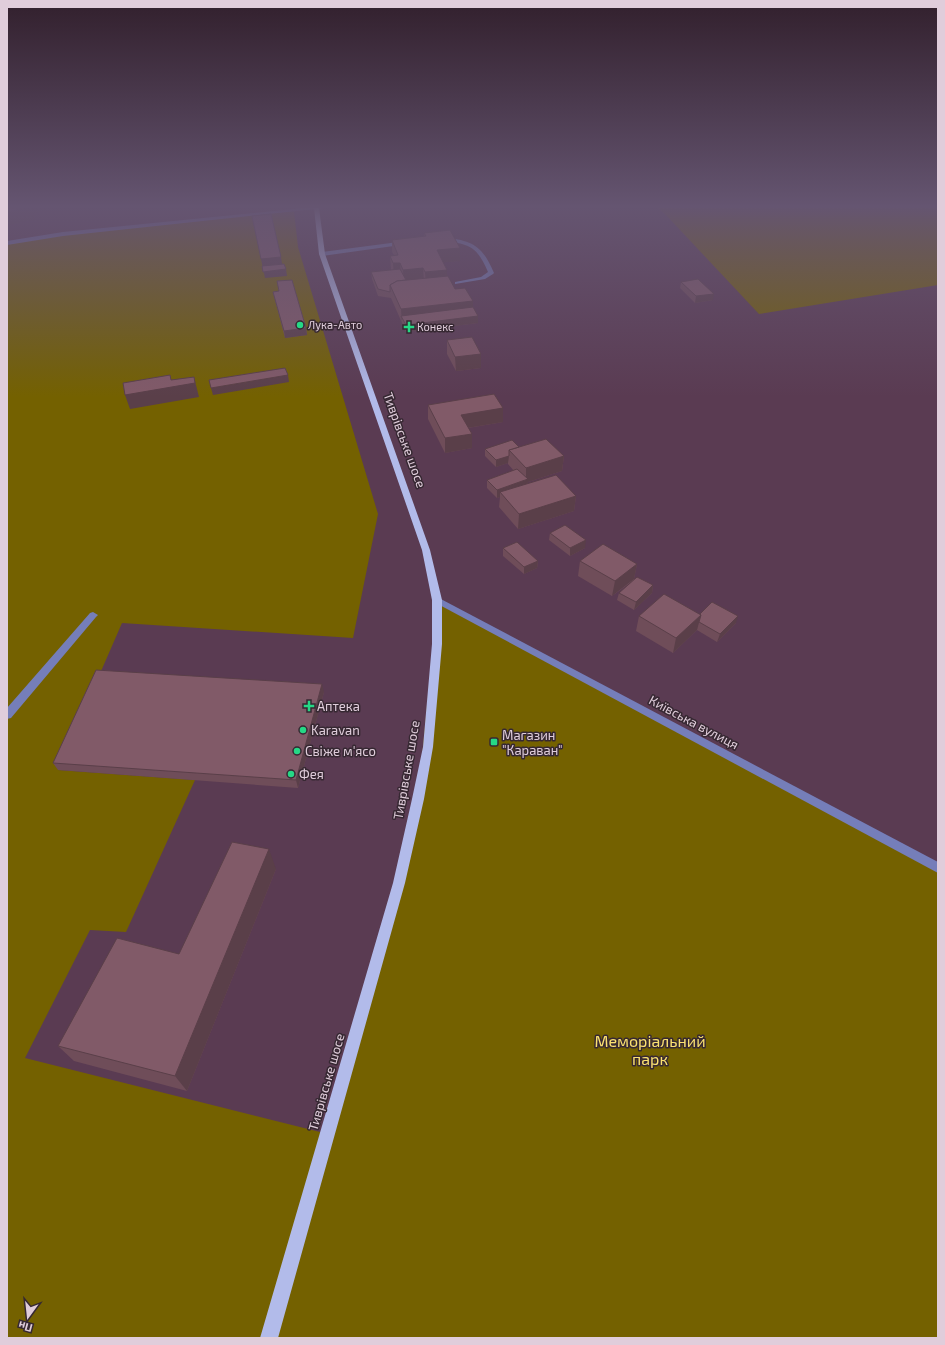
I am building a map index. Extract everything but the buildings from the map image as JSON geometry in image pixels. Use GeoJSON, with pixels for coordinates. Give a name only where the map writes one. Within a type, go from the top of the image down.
{"type":"FeatureCollection","features":[{"type":"Feature","properties":{"kind":"main road","name":"Тиврівське шосе"},"geometry":{"type":"LineString","coordinates":[[269,1338],[395,898],[418,799],[430,732],[437,644],[437,600],[426,550],[328,271]]}},
{"type":"Feature","properties":{"kind":"street"},"geometry":{"type":"LineString","coordinates":[[457,283],[483,278],[491,273],[490,271]]}},
{"type":"Feature","properties":{"kind":"street","name":"Київська вулиця"},"geometry":{"type":"LineString","coordinates":[[437,600],[938,868]]}},
{"type":"Feature","properties":{"kind":"street"},"geometry":{"type":"LineString","coordinates":[[7,715],[93,615]]}},
{"type":"Feature","properties":{"kind":"green space","name":"Меморіальний парк"},"geometry":{"type":"Polygon","coordinates":[[[7,271],[305,271],[378,514],[353,638],[122,623],[58,770],[195,780],[126,932],[90,930],[25,1058],[328,1134],[418,799],[437,600],[938,868],[938,1338],[7,1338],[7,271]]]}},
{"type":"Feature","properties":{"kind":"green space"},"geometry":{"type":"Polygon","coordinates":[[[718,271],[938,271],[938,285],[759,314],[718,271]]]}},
{"type":"Feature","properties":{"kind":"place","name":"Лука-Авто"},"geometry":{"type":"Point","coordinates":[300,325]}},
{"type":"Feature","properties":{"kind":"place","name":"Конекс"},"geometry":{"type":"Point","coordinates":[409,327]}},
{"type":"Feature","properties":{"kind":"place","name":"Аптека"},"geometry":{"type":"Point","coordinates":[309,706]}},
{"type":"Feature","properties":{"kind":"place","name":"Karavan"},"geometry":{"type":"Point","coordinates":[303,730]}},
{"type":"Feature","properties":{"kind":"place","name":"Магазин \"Караван\""},"geometry":{"type":"Point","coordinates":[494,742]}},
{"type":"Feature","properties":{"kind":"place","name":"Свіже м'ясо"},"geometry":{"type":"Point","coordinates":[297,751]}},
{"type":"Feature","properties":{"kind":"place","name":"Фея"},"geometry":{"type":"Point","coordinates":[291,774]}}]}
